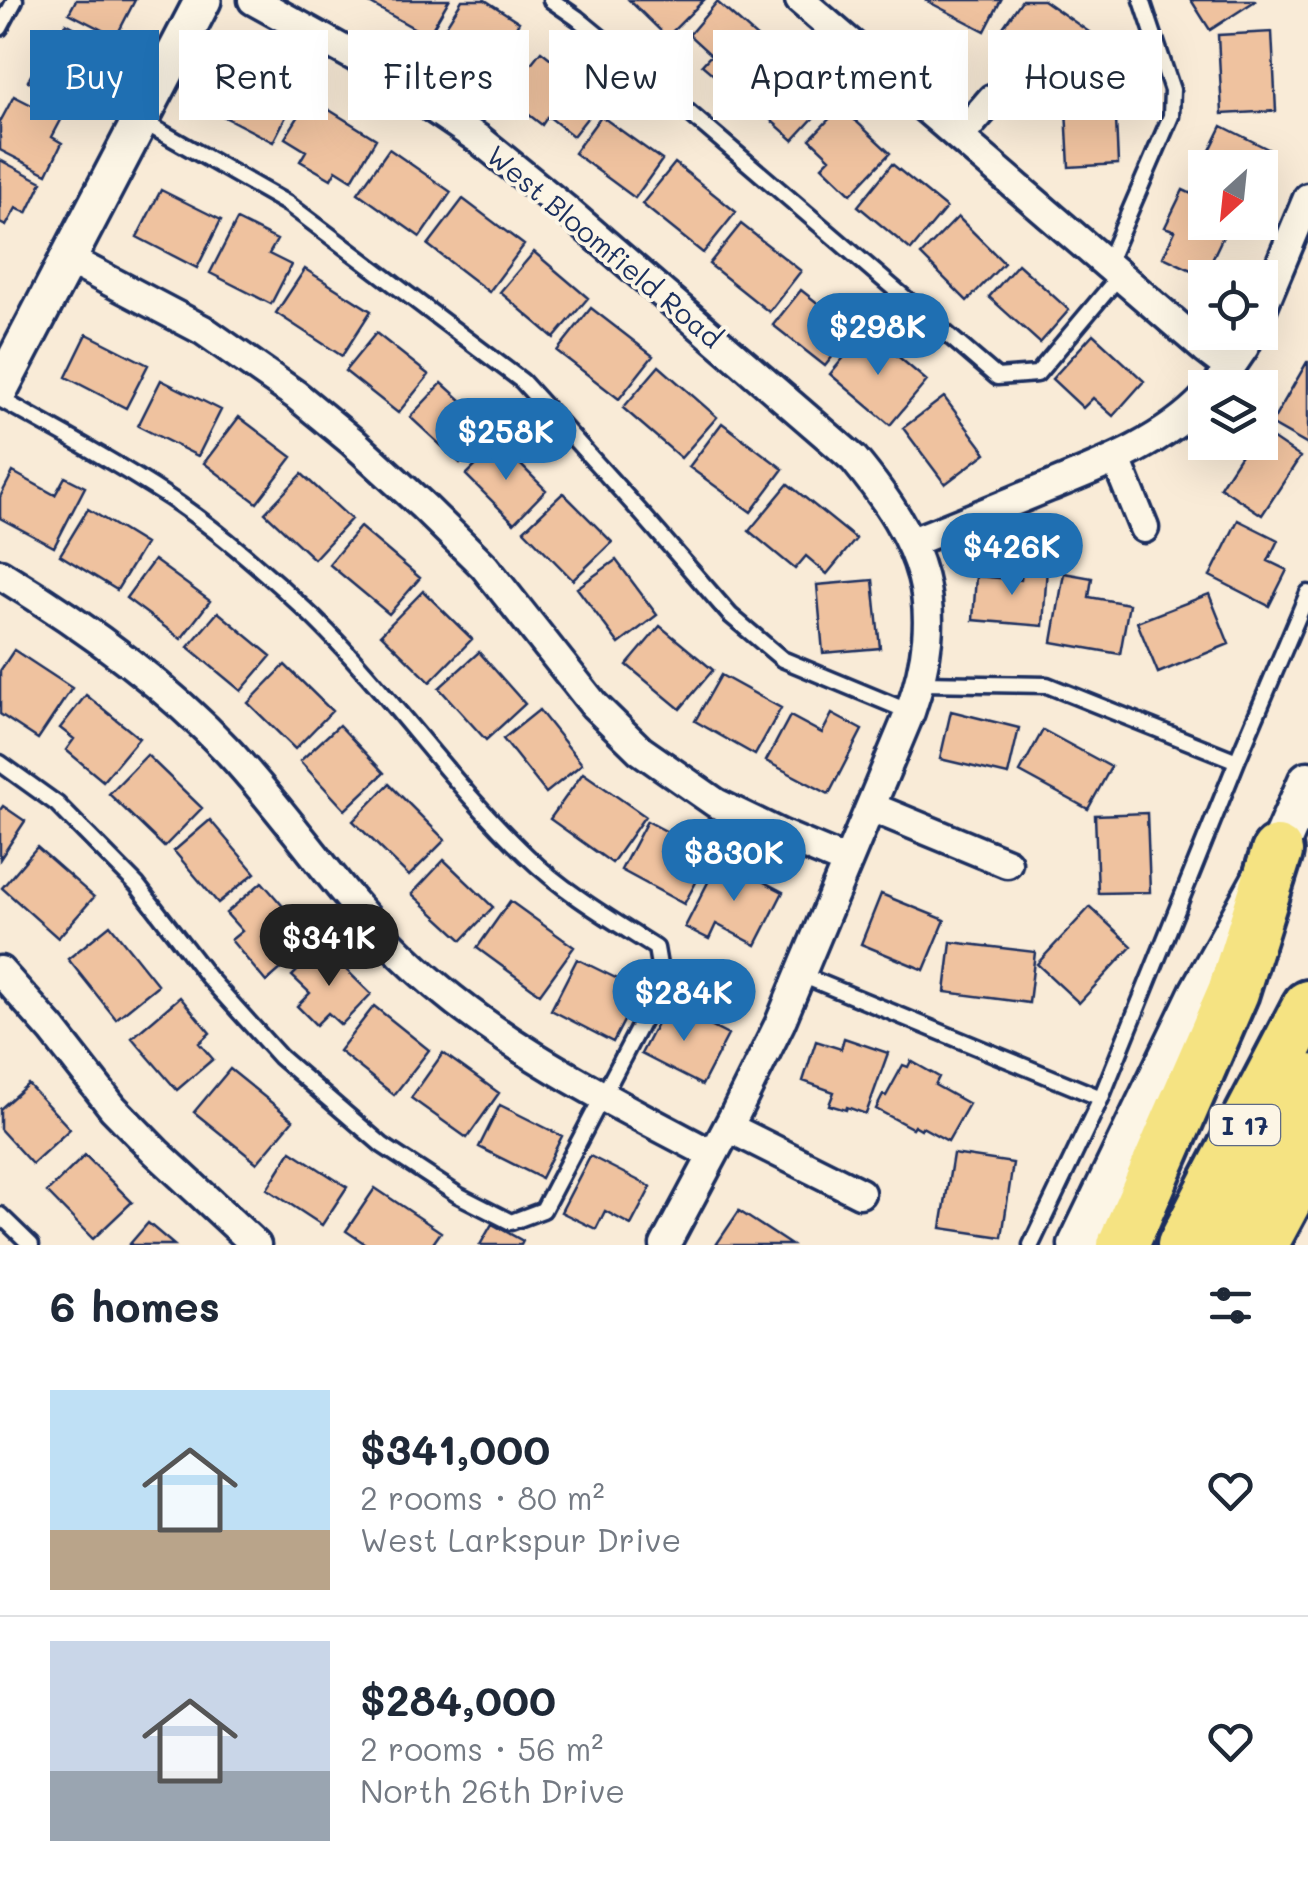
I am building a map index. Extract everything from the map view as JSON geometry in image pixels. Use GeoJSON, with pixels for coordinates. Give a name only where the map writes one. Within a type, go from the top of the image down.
{"type":"FeatureCollection","features":[{"type":"Feature","properties":{"kind":"highway"},"geometry":{"type":"LineString","coordinates":[[1123,1245],[1233,992],[1277,852]]}},
{"type":"Feature","properties":{"kind":"highway","name":"I 17"},"geometry":{"type":"LineString","coordinates":[[1183,1245],[1308,1006]]}},
{"type":"Feature","properties":{"kind":"highway"},"geometry":{"type":"LineString","coordinates":[[1222,1245],[1308,1080]]}},
{"type":"Feature","properties":{"kind":"highway"},"geometry":{"type":"LineString","coordinates":[[1262,1245],[1308,1159]]}},
{"type":"Feature","properties":{"kind":"highway"},"geometry":{"type":"LineString","coordinates":[[1295,1245],[1308,1220]]}},
{"type":"Feature","properties":{"kind":"main road"},"geometry":{"type":"LineString","coordinates":[[1078,1245],[1199,993],[1277,852],[1308,781]]}},
{"type":"Feature","properties":{"kind":"street"},"geometry":{"type":"LineString","coordinates":[[159,83],[202,0]]}},
{"type":"Feature","properties":{"kind":"street","name":"West Bloomfield Road"},"geometry":{"type":"LineString","coordinates":[[253,0],[382,74],[480,140],[566,210],[854,459],[886,498],[912,542],[929,612],[920,683],[910,712],[780,1022],[665,1245]]}},
{"type":"Feature","properties":{"kind":"street"},"geometry":{"type":"LineString","coordinates":[[800,0],[1205,349],[1218,370]]}},
{"type":"Feature","properties":{"kind":"street"},"geometry":{"type":"LineString","coordinates":[[959,136],[988,103]]}},
{"type":"Feature","properties":{"kind":"street"},"geometry":{"type":"LineString","coordinates":[[0,389],[140,120]]}},
{"type":"Feature","properties":{"kind":"street"},"geometry":{"type":"LineString","coordinates":[[1278,270],[1308,198]]}},
{"type":"Feature","properties":{"kind":"street"},"geometry":{"type":"LineString","coordinates":[[66,258],[204,330],[296,395],[353,442],[484,566],[594,705],[640,750],[716,803],[847,862]]}},
{"type":"Feature","properties":{"kind":"street"},"geometry":{"type":"LineString","coordinates":[[912,542],[1116,460],[1188,415]]}},
{"type":"Feature","properties":{"kind":"street"},"geometry":{"type":"LineString","coordinates":[[1116,460],[1144,528]]}},
{"type":"Feature","properties":{"kind":"street"},"geometry":{"type":"LineString","coordinates":[[0,574],[60,612],[170,696],[227,751],[352,903],[416,968],[504,1039],[550,1068],[714,1154]]}},
{"type":"Feature","properties":{"kind":"street"},"geometry":{"type":"LineString","coordinates":[[871,807],[1007,863]]}},
{"type":"Feature","properties":{"kind":"street"},"geometry":{"type":"LineString","coordinates":[[0,971],[54,1032],[112,1108],[256,1245]]}},
{"type":"Feature","properties":{"kind":"street"},"geometry":{"type":"LineString","coordinates":[[728,1127],[860,1194]]}},
{"type":"Feature","properties":{"kind":"lane"},"geometry":{"type":"LineString","coordinates":[[0,28],[15,0]]}},
{"type":"Feature","properties":{"kind":"lane"},"geometry":{"type":"LineString","coordinates":[[551,0],[607,43],[996,376],[1036,374],[1113,270],[1171,116],[1172,90],[1142,0]]}},
{"type":"Feature","properties":{"kind":"lane"},"geometry":{"type":"LineString","coordinates":[[140,120],[288,204],[522,381],[730,615],[782,658],[910,712]]}},
{"type":"Feature","properties":{"kind":"lane"},"geometry":{"type":"LineString","coordinates":[[0,400],[98,453],[174,501],[246,557],[314,618],[365,672],[471,799],[529,859],[592,908],[656,948],[662,983],[543,1210],[511,1222],[458,1195],[382,1144],[280,1057],[208,977],[137,885],[58,804],[0,763]]}},
{"type":"Feature","properties":{"kind":"lane"},"geometry":{"type":"LineString","coordinates":[[1031,1245],[1101,1098],[1308,593]]}},
{"type":"Feature","properties":{"kind":"lane"},"geometry":{"type":"LineString","coordinates":[[920,683],[1047,684],[1237,761]]}},
{"type":"Feature","properties":{"kind":"lane"},"geometry":{"type":"LineString","coordinates":[[799,974],[1101,1098]]}},
{"type":"Feature","properties":{"kind":"lane"},"geometry":{"type":"LineString","coordinates":[[0,1216],[31,1245]]}},
{"type":"Feature","properties":{"kind":"building"},"geometry":{"type":"Polygon","coordinates":[[[76,0],[135,0],[120,30],[102,30],[69,13],[76,0]]]}},
{"type":"Feature","properties":{"kind":"building"},"geometry":{"type":"Polygon","coordinates":[[[364,0],[449,0],[432,30],[417,30],[364,0]]]}},
{"type":"Feature","properties":{"kind":"building"},"geometry":{"type":"Polygon","coordinates":[[[462,0],[485,0],[519,22],[514,30],[443,30],[462,0]]]}},
{"type":"Feature","properties":{"kind":"building"},"geometry":{"type":"Polygon","coordinates":[[[629,0],[704,0],[674,30],[660,30],[629,0]]]}},
{"type":"Feature","properties":{"kind":"building"},"geometry":{"type":"Polygon","coordinates":[[[925,0],[1001,0],[985,31],[925,0]]]}},
{"type":"Feature","properties":{"kind":"building"},"geometry":{"type":"Polygon","coordinates":[[[1022,0],[1043,0],[1086,30],[1001,30],[1022,0]]]}},
{"type":"Feature","properties":{"kind":"building"},"geometry":{"type":"Polygon","coordinates":[[[1191,0],[1254,0],[1255,1],[1210,30],[1191,0]]]}},
{"type":"Feature","properties":{"kind":"building"},"geometry":{"type":"Polygon","coordinates":[[[717,2],[749,30],[713,30],[713,74],[702,65],[711,55],[693,39],[693,30],[717,2]]]}},
{"type":"Feature","properties":{"kind":"building"},"geometry":{"type":"Polygon","coordinates":[[[1272,32],[1276,111],[1222,114],[1218,35],[1272,32]]]}},
{"type":"Feature","properties":{"kind":"building"},"geometry":{"type":"Polygon","coordinates":[[[541,51],[549,57],[549,117],[542,125],[529,115],[529,66],[541,51]]]}},
{"type":"Feature","properties":{"kind":"building"},"geometry":{"type":"Polygon","coordinates":[[[14,96],[30,104],[30,120],[61,120],[52,137],[62,143],[47,174],[0,150],[0,122],[14,96]]]}},
{"type":"Feature","properties":{"kind":"building"},"geometry":{"type":"Polygon","coordinates":[[[328,109],[376,139],[352,180],[336,170],[331,179],[300,161],[306,151],[285,138],[296,120],[328,120],[328,109]]]}},
{"type":"Feature","properties":{"kind":"building"},"geometry":{"type":"Polygon","coordinates":[[[230,120],[284,120],[273,142],[230,120]]]}},
{"type":"Feature","properties":{"kind":"building"},"geometry":{"type":"Polygon","coordinates":[[[553,120],[586,120],[573,136],[553,120]]]}},
{"type":"Feature","properties":{"kind":"building"},"geometry":{"type":"Polygon","coordinates":[[[598,120],[607,120],[662,160],[635,198],[574,153],[598,120]]]}},
{"type":"Feature","properties":{"kind":"building"},"geometry":{"type":"Polygon","coordinates":[[[771,120],[811,120],[793,140],[771,120]]]}},
{"type":"Feature","properties":{"kind":"building"},"geometry":{"type":"Polygon","coordinates":[[[828,120],[855,120],[890,153],[851,194],[822,166],[830,158],[810,139],[828,120]]]}},
{"type":"Feature","properties":{"kind":"building"},"geometry":{"type":"Polygon","coordinates":[[[1067,120],[1116,120],[1118,164],[1069,167],[1067,120]]]}},
{"type":"Feature","properties":{"kind":"building"},"geometry":{"type":"Polygon","coordinates":[[[1222,126],[1268,149],[1268,150],[1210,150],[1222,126]]]}},
{"type":"Feature","properties":{"kind":"building"},"geometry":{"type":"Polygon","coordinates":[[[389,149],[451,192],[420,237],[358,193],[389,149]]]}},
{"type":"Feature","properties":{"kind":"building"},"geometry":{"type":"Polygon","coordinates":[[[0,160],[42,182],[27,213],[16,208],[6,226],[0,223],[0,160]]]}},
{"type":"Feature","properties":{"kind":"building"},"geometry":{"type":"Polygon","coordinates":[[[675,163],[736,212],[703,253],[642,204],[675,163]]]}},
{"type":"Feature","properties":{"kind":"building"},"geometry":{"type":"Polygon","coordinates":[[[892,164],[946,208],[911,250],[858,206],[892,164]]]}},
{"type":"Feature","properties":{"kind":"building"},"geometry":{"type":"Polygon","coordinates":[[[161,190],[221,220],[197,268],[137,237],[161,190]]]}},
{"type":"Feature","properties":{"kind":"building"},"geometry":{"type":"Polygon","coordinates":[[[1183,190],[1188,192],[1188,240],[1221,240],[1212,260],[1188,260],[1188,269],[1163,257],[1175,231],[1165,227],[1183,190]]]}},
{"type":"Feature","properties":{"kind":"building"},"geometry":{"type":"Polygon","coordinates":[[[463,199],[524,245],[489,292],[428,245],[463,199]]]}},
{"type":"Feature","properties":{"kind":"building"},"geometry":{"type":"Polygon","coordinates":[[[958,217],[1004,263],[967,301],[921,255],[958,217]]]}},
{"type":"Feature","properties":{"kind":"building"},"geometry":{"type":"Polygon","coordinates":[[[237,220],[277,240],[269,254],[291,265],[271,304],[210,273],[237,220]]]}},
{"type":"Feature","properties":{"kind":"building"},"geometry":{"type":"Polygon","coordinates":[[[741,224],[801,271],[769,312],[709,264],[741,224]]]}},
{"type":"Feature","properties":{"kind":"building"},"geometry":{"type":"Polygon","coordinates":[[[534,252],[588,298],[554,338],[500,292],[534,252]]]}},
{"type":"Feature","properties":{"kind":"building"},"geometry":{"type":"Polygon","coordinates":[[[1018,264],[1069,310],[1040,343],[989,297],[1018,264]]]}},
{"type":"Feature","properties":{"kind":"building"},"geometry":{"type":"Polygon","coordinates":[[[305,269],[371,311],[342,356],[276,313],[305,269]]]}},
{"type":"Feature","properties":{"kind":"building"},"geometry":{"type":"Polygon","coordinates":[[[801,290],[853,331],[825,366],[773,325],[801,290]]]}},
{"type":"Feature","properties":{"kind":"building"},"geometry":{"type":"Polygon","coordinates":[[[591,308],[653,356],[619,399],[557,351],[591,308]]]}},
{"type":"Feature","properties":{"kind":"building"},"geometry":{"type":"Polygon","coordinates":[[[867,330],[927,381],[890,425],[830,374],[867,330]]]}},
{"type":"Feature","properties":{"kind":"building"},"geometry":{"type":"Polygon","coordinates":[[[376,333],[429,375],[398,413],[345,371],[376,333]]]}},
{"type":"Feature","properties":{"kind":"building"},"geometry":{"type":"Polygon","coordinates":[[[87,334],[148,365],[126,408],[66,377],[87,334]]]}},
{"type":"Feature","properties":{"kind":"building"},"geometry":{"type":"Polygon","coordinates":[[[1093,334],[1144,381],[1113,416],[1093,398],[1083,408],[1052,379],[1093,334]]]}},
{"type":"Feature","properties":{"kind":"building"},"geometry":{"type":"Polygon","coordinates":[[[1308,362],[1308,445],[1278,428],[1278,412],[1308,362]]]}},
{"type":"Feature","properties":{"kind":"building"},"geometry":{"type":"Polygon","coordinates":[[[659,366],[717,417],[681,458],[623,408],[659,366]]]}},
{"type":"Feature","properties":{"kind":"building"},"geometry":{"type":"Polygon","coordinates":[[[161,380],[221,410],[198,456],[138,426],[161,380]]]}},
{"type":"Feature","properties":{"kind":"building"},"geometry":{"type":"Polygon","coordinates":[[[442,383],[493,429],[460,463],[410,417],[442,383]]]}},
{"type":"Feature","properties":{"kind":"building"},"geometry":{"type":"Polygon","coordinates":[[[944,397],[986,453],[945,484],[903,428],[944,397]]]}},
{"type":"Feature","properties":{"kind":"building"},"geometry":{"type":"Polygon","coordinates":[[[239,417],[292,457],[257,503],[204,463],[239,417]]]}},
{"type":"Feature","properties":{"kind":"building"},"geometry":{"type":"Polygon","coordinates":[[[722,423],[783,469],[751,512],[689,467],[722,423]]]}},
{"type":"Feature","properties":{"kind":"building"},"geometry":{"type":"Polygon","coordinates":[[[1278,442],[1300,457],[1262,515],[1220,487],[1237,460],[1278,460],[1278,442]]]}},
{"type":"Feature","properties":{"kind":"building"},"geometry":{"type":"Polygon","coordinates":[[[499,443],[546,490],[514,523],[466,475],[499,443]]]}},
{"type":"Feature","properties":{"kind":"building"},"geometry":{"type":"Polygon","coordinates":[[[13,472],[55,495],[65,477],[85,487],[54,547],[0,518],[0,497],[13,472]]]}},
{"type":"Feature","properties":{"kind":"building"},"geometry":{"type":"Polygon","coordinates":[[[302,474],[351,519],[314,559],[265,513],[302,474]]]}},
{"type":"Feature","properties":{"kind":"building"},"geometry":{"type":"Polygon","coordinates":[[[788,484],[856,539],[827,574],[806,556],[795,569],[749,531],[788,484]]]}},
{"type":"Feature","properties":{"kind":"building"},"geometry":{"type":"Polygon","coordinates":[[[563,493],[612,542],[573,580],[524,530],[563,493]]]}},
{"type":"Feature","properties":{"kind":"building"},"geometry":{"type":"Polygon","coordinates":[[[88,509],[145,544],[117,590],[60,555],[88,509]]]}},
{"type":"Feature","properties":{"kind":"building"},"geometry":{"type":"Polygon","coordinates":[[[1238,520],[1278,540],[1268,561],[1287,570],[1269,606],[1210,576],[1238,520]]]}},
{"type":"Feature","properties":{"kind":"building"},"geometry":{"type":"Polygon","coordinates":[[[360,527],[420,578],[389,614],[329,564],[360,527]]]}},
{"type":"Feature","properties":{"kind":"building"},"geometry":{"type":"Polygon","coordinates":[[[154,560],[210,601],[181,639],[126,598],[154,560]]]}},
{"type":"Feature","properties":{"kind":"building"},"geometry":{"type":"Polygon","coordinates":[[[616,560],[657,615],[619,644],[577,588],[616,560]]]}},
{"type":"Feature","properties":{"kind":"building"},"geometry":{"type":"Polygon","coordinates":[[[1023,566],[1047,568],[1043,626],[973,620],[976,576],[1021,580],[1023,566]]]}},
{"type":"Feature","properties":{"kind":"building"},"geometry":{"type":"Polygon","coordinates":[[[1064,573],[1092,578],[1089,597],[1129,604],[1120,654],[1052,642],[1064,573]]]}},
{"type":"Feature","properties":{"kind":"building"},"geometry":{"type":"Polygon","coordinates":[[[873,580],[880,648],[823,653],[817,585],[873,580]]]}},
{"type":"Feature","properties":{"kind":"building"},"geometry":{"type":"Polygon","coordinates":[[[423,591],[472,639],[430,682],[381,634],[423,591]]]}},
{"type":"Feature","properties":{"kind":"building"},"geometry":{"type":"Polygon","coordinates":[[[1209,594],[1229,644],[1158,673],[1137,622],[1209,594]]]}},
{"type":"Feature","properties":{"kind":"building"},"geometry":{"type":"Polygon","coordinates":[[[218,612],[271,656],[241,691],[188,647],[218,612]]]}},
{"type":"Feature","properties":{"kind":"building"},"geometry":{"type":"Polygon","coordinates":[[[660,626],[713,670],[680,709],[627,665],[660,626]]]}},
{"type":"Feature","properties":{"kind":"building"},"geometry":{"type":"Polygon","coordinates":[[[14,650],[72,688],[38,739],[0,714],[0,671],[14,650]]]}},
{"type":"Feature","properties":{"kind":"building"},"geometry":{"type":"Polygon","coordinates":[[[479,652],[525,704],[486,740],[439,688],[479,652]]]}},
{"type":"Feature","properties":{"kind":"building"},"geometry":{"type":"Polygon","coordinates":[[[285,665],[332,711],[295,749],[248,703],[285,665]]]}},
{"type":"Feature","properties":{"kind":"building"},"geometry":{"type":"Polygon","coordinates":[[[721,675],[781,708],[755,755],[695,721],[721,675]]]}},
{"type":"Feature","properties":{"kind":"building"},"geometry":{"type":"Polygon","coordinates":[[[86,695],[139,738],[103,781],[66,750],[74,739],[60,728],[86,695]]]}},
{"type":"Feature","properties":{"kind":"building"},"geometry":{"type":"Polygon","coordinates":[[[539,710],[582,764],[546,793],[503,739],[539,710]]]}},
{"type":"Feature","properties":{"kind":"building"},"geometry":{"type":"Polygon","coordinates":[[[951,711],[1019,728],[1008,775],[940,759],[951,711]]]}},
{"type":"Feature","properties":{"kind":"building"},"geometry":{"type":"Polygon","coordinates":[[[832,714],[862,730],[829,794],[766,761],[790,716],[822,733],[832,714]]]}},
{"type":"Feature","properties":{"kind":"building"},"geometry":{"type":"Polygon","coordinates":[[[339,725],[384,773],[345,810],[300,761],[339,725]]]}},
{"type":"Feature","properties":{"kind":"building"},"geometry":{"type":"Polygon","coordinates":[[[1043,730],[1111,767],[1088,809],[1020,772],[1043,730]]]}},
{"type":"Feature","properties":{"kind":"building"},"geometry":{"type":"Polygon","coordinates":[[[147,755],[202,808],[164,847],[109,794],[147,755]]]}},
{"type":"Feature","properties":{"kind":"building"},"geometry":{"type":"Polygon","coordinates":[[[583,773],[645,816],[612,863],[550,819],[583,773]]]}},
{"type":"Feature","properties":{"kind":"building"},"geometry":{"type":"Polygon","coordinates":[[[389,784],[445,840],[409,876],[353,821],[389,784]]]}},
{"type":"Feature","properties":{"kind":"building"},"geometry":{"type":"Polygon","coordinates":[[[3,806],[25,821],[0,859],[0,810],[3,806]]]}},
{"type":"Feature","properties":{"kind":"building"},"geometry":{"type":"Polygon","coordinates":[[[1147,813],[1150,892],[1098,893],[1095,815],[1147,813]]]}},
{"type":"Feature","properties":{"kind":"building"},"geometry":{"type":"Polygon","coordinates":[[[210,820],[255,873],[218,903],[174,851],[210,820]]]}},
{"type":"Feature","properties":{"kind":"building"},"geometry":{"type":"Polygon","coordinates":[[[647,821],[711,855],[684,904],[621,870],[647,821]]]}},
{"type":"Feature","properties":{"kind":"building"},"geometry":{"type":"Polygon","coordinates":[[[37,847],[94,897],[58,938],[2,888],[37,847]]]}},
{"type":"Feature","properties":{"kind":"building"},"geometry":{"type":"Polygon","coordinates":[[[720,859],[783,892],[756,945],[716,924],[709,939],[685,927],[720,859]]]}},
{"type":"Feature","properties":{"kind":"building"},"geometry":{"type":"Polygon","coordinates":[[[444,860],[493,907],[462,940],[412,894],[444,860]]]}},
{"type":"Feature","properties":{"kind":"building"},"geometry":{"type":"Polygon","coordinates":[[[262,882],[313,941],[266,982],[231,940],[242,931],[226,913],[262,882]]]}},
{"type":"Feature","properties":{"kind":"building"},"geometry":{"type":"Polygon","coordinates":[[[881,894],[945,920],[924,970],[861,944],[881,894]]]}},
{"type":"Feature","properties":{"kind":"building"},"geometry":{"type":"Polygon","coordinates":[[[510,901],[574,947],[540,994],[477,948],[510,901]]]}},
{"type":"Feature","properties":{"kind":"building"},"geometry":{"type":"Polygon","coordinates":[[[1090,907],[1132,946],[1079,1003],[1037,964],[1090,907]]]}},
{"type":"Feature","properties":{"kind":"building"},"geometry":{"type":"Polygon","coordinates":[[[110,925],[158,985],[116,1019],[68,959],[110,925]]]}},
{"type":"Feature","properties":{"kind":"building"},"geometry":{"type":"Polygon","coordinates":[[[951,942],[1035,952],[1029,1003],[945,992],[951,942]]]}},
{"type":"Feature","properties":{"kind":"building"},"geometry":{"type":"Polygon","coordinates":[[[322,946],[371,994],[341,1025],[328,1013],[316,1025],[297,1006],[310,993],[292,976],[322,946]]]}},
{"type":"Feature","properties":{"kind":"building"},"geometry":{"type":"Polygon","coordinates":[[[577,959],[640,990],[613,1042],[551,1010],[577,959]]]}},
{"type":"Feature","properties":{"kind":"building"},"geometry":{"type":"Polygon","coordinates":[[[180,997],[210,1033],[199,1043],[213,1059],[177,1090],[132,1038],[180,997]]]}},
{"type":"Feature","properties":{"kind":"building"},"geometry":{"type":"Polygon","coordinates":[[[667,1004],[728,1035],[702,1085],[641,1054],[667,1004]]]}},
{"type":"Feature","properties":{"kind":"building"},"geometry":{"type":"Polygon","coordinates":[[[374,1006],[429,1050],[394,1095],[339,1051],[374,1006]]]}},
{"type":"Feature","properties":{"kind":"building"},"geometry":{"type":"Polygon","coordinates":[[[844,1038],[888,1053],[866,1114],[829,1105],[834,1092],[803,1081],[816,1041],[841,1049],[844,1038]]]}},
{"type":"Feature","properties":{"kind":"building"},"geometry":{"type":"Polygon","coordinates":[[[443,1053],[499,1093],[467,1138],[411,1098],[443,1053]]]}},
{"type":"Feature","properties":{"kind":"building"},"geometry":{"type":"Polygon","coordinates":[[[911,1061],[939,1077],[935,1085],[969,1104],[948,1141],[876,1109],[903,1065],[908,1067],[911,1061]]]}},
{"type":"Feature","properties":{"kind":"building"},"geometry":{"type":"Polygon","coordinates":[[[230,1069],[293,1120],[257,1163],[194,1112],[230,1069]]]}},
{"type":"Feature","properties":{"kind":"building"},"geometry":{"type":"Polygon","coordinates":[[[28,1084],[70,1129],[32,1164],[0,1129],[0,1109],[28,1084]]]}},
{"type":"Feature","properties":{"kind":"building"},"geometry":{"type":"Polygon","coordinates":[[[500,1105],[562,1136],[541,1178],[479,1147],[500,1105]]]}},
{"type":"Feature","properties":{"kind":"building"},"geometry":{"type":"Polygon","coordinates":[[[291,1151],[347,1187],[322,1225],[267,1189],[291,1151]]]}},
{"type":"Feature","properties":{"kind":"building"},"geometry":{"type":"Polygon","coordinates":[[[953,1154],[1013,1163],[1002,1237],[941,1228],[953,1154]]]}},
{"type":"Feature","properties":{"kind":"building"},"geometry":{"type":"Polygon","coordinates":[[[85,1155],[132,1202],[93,1239],[47,1192],[85,1155]]]}},
{"type":"Feature","properties":{"kind":"building"},"geometry":{"type":"Polygon","coordinates":[[[590,1156],[651,1187],[631,1225],[605,1211],[596,1229],[561,1212],[590,1156]]]}},
{"type":"Feature","properties":{"kind":"building"},"geometry":{"type":"Polygon","coordinates":[[[375,1188],[441,1232],[432,1245],[367,1245],[346,1231],[375,1188]]]}},
{"type":"Feature","properties":{"kind":"building"},"geometry":{"type":"Polygon","coordinates":[[[739,1211],[791,1245],[716,1245],[739,1211]]]}},
{"type":"Feature","properties":{"kind":"building"},"geometry":{"type":"Polygon","coordinates":[[[148,1223],[174,1245],[129,1245],[148,1223]]]}},
{"type":"Feature","properties":{"kind":"building"},"geometry":{"type":"Polygon","coordinates":[[[492,1224],[523,1241],[521,1245],[480,1245],[492,1224]]]}}]}
